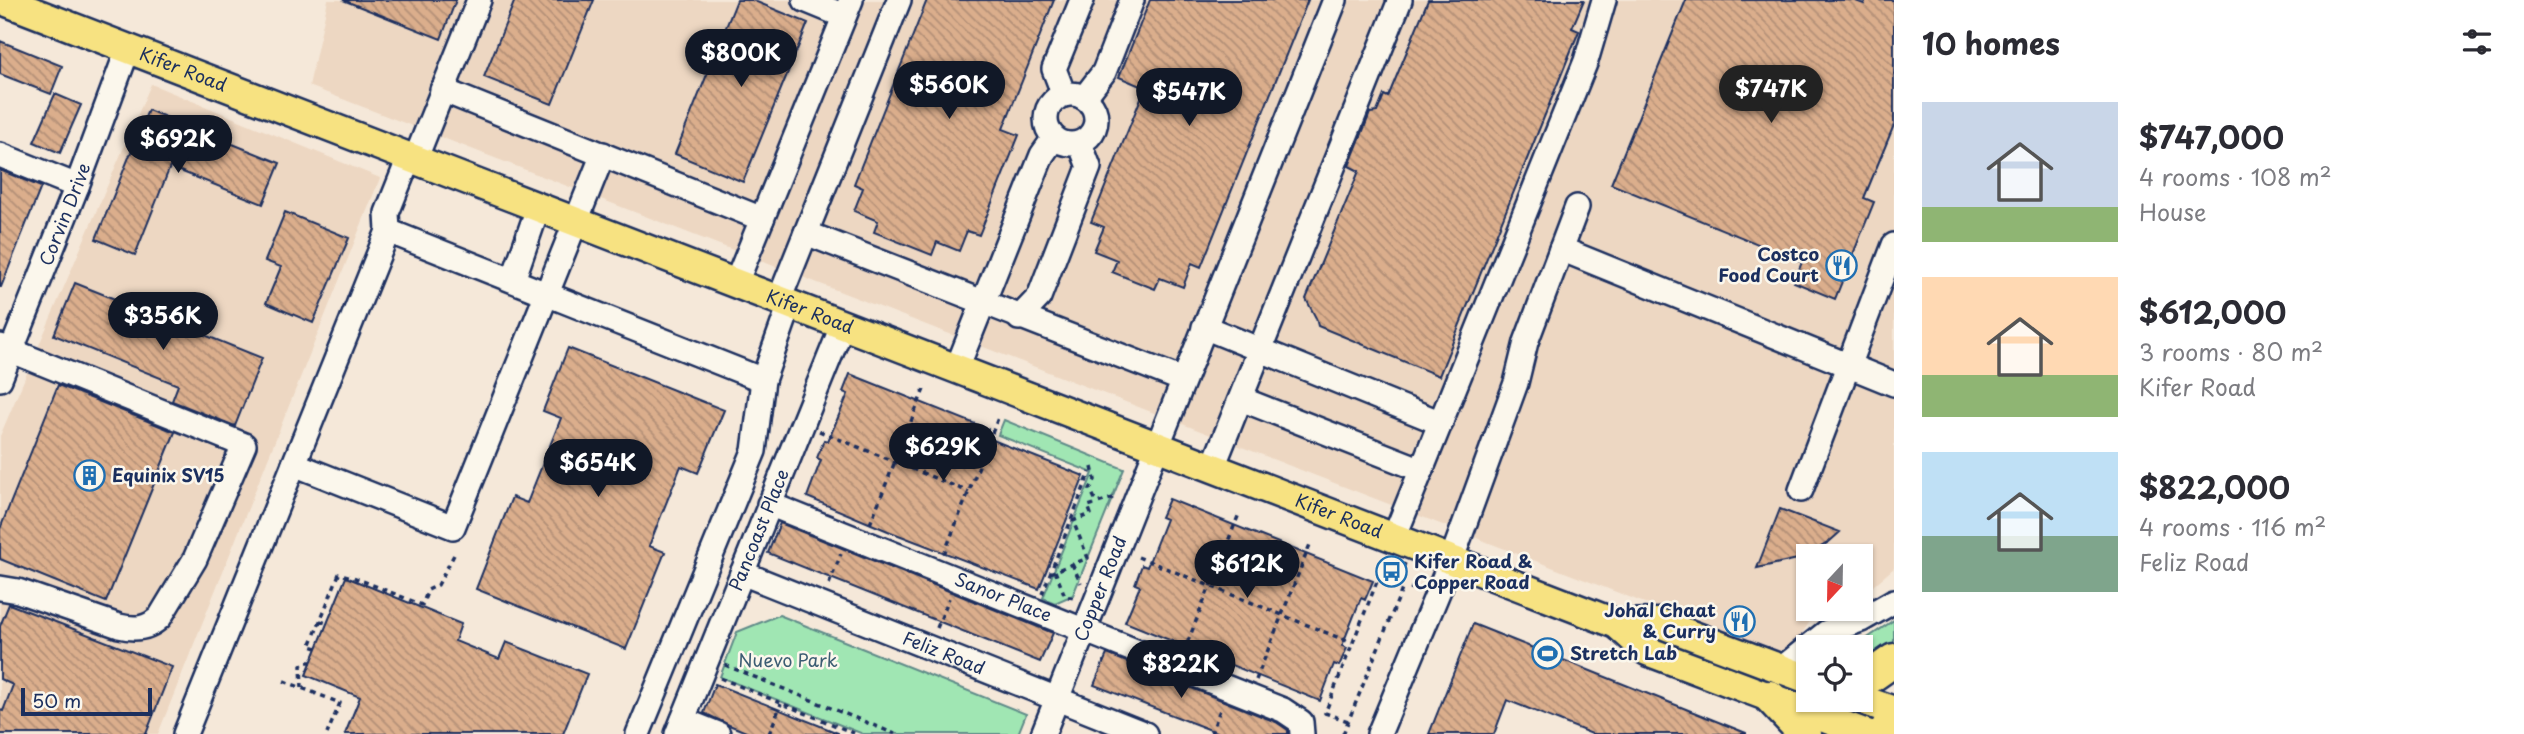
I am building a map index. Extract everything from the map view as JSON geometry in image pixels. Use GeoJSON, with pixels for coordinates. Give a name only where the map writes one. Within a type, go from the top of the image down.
{"type":"FeatureCollection","features":[{"type":"Feature","properties":{"kind":"highway"},"geometry":{"type":"LineString","coordinates":[[1873,675],[1894,660]]}},
{"type":"Feature","properties":{"kind":"highway"},"geometry":{"type":"LineString","coordinates":[[1776,683],[1805,734]]}},
{"type":"Feature","properties":{"kind":"highway"},"geometry":{"type":"LineString","coordinates":[[1884,734],[1894,717]]}},
{"type":"Feature","properties":{"kind":"main road","name":"Kifer Road"},"geometry":{"type":"LineString","coordinates":[[2,0],[1617,624],[1647,651],[1776,683],[1867,734]]}},
{"type":"Feature","properties":{"kind":"main road","name":"Kifer Road"},"geometry":{"type":"LineString","coordinates":[[1776,683],[1796,680]]}},
{"type":"Feature","properties":{"kind":"main road"},"geometry":{"type":"LineString","coordinates":[[1873,704],[1894,711]]}},
{"type":"Feature","properties":{"kind":"street"},"geometry":{"type":"LineString","coordinates":[[185,734],[388,231],[387,213],[479,0]]}},
{"type":"Feature","properties":{"kind":"street"},"geometry":{"type":"LineString","coordinates":[[736,283],[848,8],[805,0]]}},
{"type":"Feature","properties":{"kind":"street"},"geometry":{"type":"LineString","coordinates":[[638,734],[754,452],[763,380],[806,233],[899,0]]}},
{"type":"Feature","properties":{"kind":"street"},"geometry":{"type":"LineString","coordinates":[[1082,0],[1054,69],[1074,97],[1090,103],[1096,118],[1092,133],[1080,143],[1066,144],[1049,132],[1045,118],[1051,104],[1074,97],[1104,72],[1132,0]]}},
{"type":"Feature","properties":{"kind":"street","name":"Copper Road"},"geometry":{"type":"LineString","coordinates":[[1043,734],[1335,0]]}},
{"type":"Feature","properties":{"kind":"street"},"geometry":{"type":"LineString","coordinates":[[1213,467],[1400,0]]}},
{"type":"Feature","properties":{"kind":"street"},"geometry":{"type":"LineString","coordinates":[[1394,538],[1586,61],[1604,0]]}},
{"type":"Feature","properties":{"kind":"street","name":"Corvin Drive"},"geometry":{"type":"LineString","coordinates":[[0,379],[6,348],[77,186],[128,49]]}},
{"type":"Feature","properties":{"kind":"street"},"geometry":{"type":"LineString","coordinates":[[442,90],[762,219]]}},
{"type":"Feature","properties":{"kind":"street"},"geometry":{"type":"LineString","coordinates":[[957,368],[1042,155],[1054,138]]}},
{"type":"Feature","properties":{"kind":"street"},"geometry":{"type":"LineString","coordinates":[[1019,318],[1039,298],[1089,167],[1080,143]]}},
{"type":"Feature","properties":{"kind":"street"},"geometry":{"type":"LineString","coordinates":[[0,155],[77,186]]}},
{"type":"Feature","properties":{"kind":"street"},"geometry":{"type":"LineString","coordinates":[[294,464],[453,527],[603,155]]}},
{"type":"Feature","properties":{"kind":"street"},"geometry":{"type":"LineString","coordinates":[[513,280],[538,208]]}},
{"type":"Feature","properties":{"kind":"street"},"geometry":{"type":"LineString","coordinates":[[1379,734],[1451,561],[1577,208]]}},
{"type":"Feature","properties":{"kind":"street"},"geometry":{"type":"LineString","coordinates":[[388,231],[763,380]]}},
{"type":"Feature","properties":{"kind":"street"},"geometry":{"type":"LineString","coordinates":[[806,233],[1183,380]]}},
{"type":"Feature","properties":{"kind":"street"},"geometry":{"type":"LineString","coordinates":[[1801,490],[1894,245]]}},
{"type":"Feature","properties":{"kind":"street"},"geometry":{"type":"LineString","coordinates":[[1561,249],[1894,384]]}},
{"type":"Feature","properties":{"kind":"street","name":"Pancoast Place"},"geometry":{"type":"LineString","coordinates":[[680,727],[843,324]]}},
{"type":"Feature","properties":{"kind":"street"},"geometry":{"type":"LineString","coordinates":[[1204,327],[1441,423]]}},
{"type":"Feature","properties":{"kind":"street"},"geometry":{"type":"LineString","coordinates":[[0,588],[18,590],[119,626],[134,629],[152,625],[160,617],[195,559],[244,445],[6,348]]}},
{"type":"Feature","properties":{"kind":"street"},"geometry":{"type":"LineString","coordinates":[[1241,399],[1422,470]]}},
{"type":"Feature","properties":{"kind":"street","name":"Sanor Place"},"geometry":{"type":"LineString","coordinates":[[769,504],[858,533],[956,579],[1292,715],[1301,722],[1303,734]]}},
{"type":"Feature","properties":{"kind":"street","name":"Feliz Road"},"geometry":{"type":"LineString","coordinates":[[742,573],[1145,734]]}},
{"type":"Feature","properties":{"kind":"street"},"geometry":{"type":"LineString","coordinates":[[1776,683],[1826,632],[1861,620],[1894,601]]}},
{"type":"Feature","properties":{"kind":"street"},"geometry":{"type":"LineString","coordinates":[[1841,635],[1849,623]]}},
{"type":"Feature","properties":{"kind":"street"},"geometry":{"type":"LineString","coordinates":[[680,727],[718,734]]}},
{"type":"Feature","properties":{"kind":"path"},"geometry":{"type":"LineString","coordinates":[[829,584],[894,462],[924,389]]}},
{"type":"Feature","properties":{"kind":"path"},"geometry":{"type":"LineString","coordinates":[[942,559],[998,418]]}},
{"type":"Feature","properties":{"kind":"path"},"geometry":{"type":"LineString","coordinates":[[813,429],[969,492]]}},
{"type":"Feature","properties":{"kind":"path"},"geometry":{"type":"LineString","coordinates":[[1040,599],[1053,572],[1091,470],[1095,480],[1090,489],[1097,503]]}},
{"type":"Feature","properties":{"kind":"path"},"geometry":{"type":"LineString","coordinates":[[1053,572],[1089,558],[1073,521],[1091,514],[1088,506],[1116,497]]}},
{"type":"Feature","properties":{"kind":"path"},"geometry":{"type":"LineString","coordinates":[[1182,656],[1240,514]]}},
{"type":"Feature","properties":{"kind":"path"},"geometry":{"type":"LineString","coordinates":[[1254,685],[1311,542]]}},
{"type":"Feature","properties":{"kind":"path"},"geometry":{"type":"LineString","coordinates":[[317,648],[310,646],[339,574],[422,605],[428,590],[438,585],[455,553]]}},
{"type":"Feature","properties":{"kind":"path"},"geometry":{"type":"LineString","coordinates":[[1138,558],[1352,643]]}},
{"type":"Feature","properties":{"kind":"path"},"geometry":{"type":"LineString","coordinates":[[1072,564],[1081,583]]}},
{"type":"Feature","properties":{"kind":"path"},"geometry":{"type":"LineString","coordinates":[[1348,721],[1325,713],[1382,569]]}},
{"type":"Feature","properties":{"kind":"path"},"geometry":{"type":"LineString","coordinates":[[1053,572],[1065,596],[1074,598]]}},
{"type":"Feature","properties":{"kind":"path"},"geometry":{"type":"LineString","coordinates":[[1396,585],[1401,573]]}},
{"type":"Feature","properties":{"kind":"path"},"geometry":{"type":"LineString","coordinates":[[937,628],[956,579]]}},
{"type":"Feature","properties":{"kind":"path"},"geometry":{"type":"LineString","coordinates":[[1410,590],[1416,579]]}},
{"type":"Feature","properties":{"kind":"path"},"geometry":{"type":"LineString","coordinates":[[1343,734],[1403,587]]}},
{"type":"Feature","properties":{"kind":"path"},"geometry":{"type":"LineString","coordinates":[[320,621],[327,623]]}},
{"type":"Feature","properties":{"kind":"path"},"geometry":{"type":"LineString","coordinates":[[713,660],[894,734]]}},
{"type":"Feature","properties":{"kind":"path"},"geometry":{"type":"LineString","coordinates":[[302,688],[301,666],[305,662],[312,662]]}},
{"type":"Feature","properties":{"kind":"path"},"geometry":{"type":"LineString","coordinates":[[708,674],[856,734]]}},
{"type":"Feature","properties":{"kind":"path"},"geometry":{"type":"LineString","coordinates":[[284,681],[340,703],[327,734]]}},
{"type":"Feature","properties":{"kind":"path"},"geometry":{"type":"LineString","coordinates":[[1211,734],[1228,689]]}},
{"type":"Feature","properties":{"kind":"path"},"geometry":{"type":"LineString","coordinates":[[769,734],[781,704]]}},
{"type":"Feature","properties":{"kind":"shaded area"},"geometry":{"type":"Polygon","coordinates":[[[328,0],[1894,0],[1894,568],[1873,586],[1873,544],[1796,544],[1796,621],[1810,621],[1801,635],[1796,635],[1792,648],[1785,651],[1766,650],[309,86],[328,0]]]}},
{"type":"Feature","properties":{"kind":"shaded area"},"geometry":{"type":"Polygon","coordinates":[[[151,84],[380,178],[158,734],[0,734],[0,436],[151,84]]]}},
{"type":"Feature","properties":{"kind":"green space"},"geometry":{"type":"Polygon","coordinates":[[[1004,420],[1124,469],[1073,595],[1055,603],[1043,598],[1093,473],[998,435],[1004,420]]]}},
{"type":"Feature","properties":{"kind":"green space","name":"Nuevo Park"},"geometry":{"type":"Polygon","coordinates":[[[779,615],[1026,714],[1018,734],[863,734],[720,677],[737,632],[779,615]]]}},
{"type":"Feature","properties":{"kind":"green space"},"geometry":{"type":"Polygon","coordinates":[[[1894,620],[1894,647],[1873,661],[1872,635],[1894,620]]]}},
{"type":"Feature","properties":{"kind":"building"},"geometry":{"type":"Polygon","coordinates":[[[343,0],[456,0],[441,39],[343,0]]]}},
{"type":"Feature","properties":{"kind":"building"},"geometry":{"type":"Polygon","coordinates":[[[515,0],[594,0],[552,104],[484,77],[515,0]]]}},
{"type":"Feature","properties":{"kind":"building"},"geometry":{"type":"Polygon","coordinates":[[[737,0],[752,0],[808,23],[743,182],[675,154],[737,0]]]}},
{"type":"Feature","properties":{"kind":"building"},"geometry":{"type":"Polygon","coordinates":[[[927,0],[1054,0],[1003,129],[1019,135],[979,235],[967,231],[959,251],[937,242],[932,255],[874,232],[878,221],[854,211],[863,188],[854,184],[927,0]]]}},
{"type":"Feature","properties":{"kind":"building"},"geometry":{"type":"Polygon","coordinates":[[[1150,0],[1308,0],[1201,267],[1192,263],[1183,287],[1160,278],[1155,289],[1112,272],[1117,260],[1094,251],[1104,227],[1091,222],[1145,88],[1119,77],[1150,0]]]}},
{"type":"Feature","properties":{"kind":"building"},"geometry":{"type":"Polygon","coordinates":[[[1428,0],[1584,0],[1572,28],[1579,31],[1439,376],[1318,326],[1306,299],[1359,171],[1349,166],[1370,113],[1377,112],[1384,95],[1388,97],[1428,0]]]}},
{"type":"Feature","properties":{"kind":"building"},"geometry":{"type":"Polygon","coordinates":[[[1686,0],[1853,0],[1864,4],[1866,0],[1894,0],[1894,125],[1864,198],[1874,202],[1835,299],[1794,282],[1802,262],[1611,184],[1686,0]]]}},
{"type":"Feature","properties":{"kind":"building"},"geometry":{"type":"Polygon","coordinates":[[[0,41],[62,66],[51,94],[0,74],[0,41]]]}},
{"type":"Feature","properties":{"kind":"building"},"geometry":{"type":"Polygon","coordinates":[[[55,94],[81,105],[60,153],[34,142],[55,94]]]}},
{"type":"Feature","properties":{"kind":"building"},"geometry":{"type":"Polygon","coordinates":[[[148,110],[280,163],[263,204],[170,167],[135,255],[96,239],[148,110]]]}},
{"type":"Feature","properties":{"kind":"building"},"geometry":{"type":"Polygon","coordinates":[[[0,170],[41,187],[1,287],[0,287],[0,170]]]}},
{"type":"Feature","properties":{"kind":"building"},"geometry":{"type":"Polygon","coordinates":[[[285,212],[349,238],[313,323],[266,303],[281,267],[265,261],[285,212]]]}},
{"type":"Feature","properties":{"kind":"building"},"geometry":{"type":"Polygon","coordinates":[[[75,283],[262,358],[235,426],[172,401],[178,385],[54,335],[75,283]]]}},
{"type":"Feature","properties":{"kind":"building"},"geometry":{"type":"Polygon","coordinates":[[[568,348],[724,410],[698,473],[681,466],[649,546],[665,552],[626,649],[476,589],[512,497],[527,503],[561,418],[543,411],[568,348]]]}},
{"type":"Feature","properties":{"kind":"building"},"geometry":{"type":"Polygon","coordinates":[[[850,374],[988,429],[985,437],[1084,476],[1039,589],[807,497],[821,460],[817,458],[824,440],[828,441],[848,394],[843,392],[850,374]]]}},
{"type":"Feature","properties":{"kind":"building","name":"Equinix SV15"},"geometry":{"type":"Polygon","coordinates":[[[58,385],[175,432],[106,602],[0,559],[0,529],[58,385]]]}},
{"type":"Feature","properties":{"kind":"building"},"geometry":{"type":"Polygon","coordinates":[[[1169,499],[1373,581],[1365,600],[1361,598],[1342,646],[1347,648],[1339,666],[1334,664],[1320,701],[1125,622],[1140,586],[1135,584],[1142,565],[1147,567],[1166,519],[1161,517],[1169,499]]]}},
{"type":"Feature","properties":{"kind":"building"},"geometry":{"type":"Polygon","coordinates":[[[1780,509],[1840,532],[1826,544],[1796,544],[1796,559],[1757,568],[1780,509]]]}},
{"type":"Feature","properties":{"kind":"building"},"geometry":{"type":"Polygon","coordinates":[[[780,523],[1053,633],[1040,662],[768,553],[780,523]]]}},
{"type":"Feature","properties":{"kind":"building"},"geometry":{"type":"Polygon","coordinates":[[[346,577],[461,624],[455,641],[499,659],[506,642],[587,674],[563,734],[345,734],[360,697],[306,675],[346,577]]]}},
{"type":"Feature","properties":{"kind":"building"},"geometry":{"type":"Polygon","coordinates":[[[9,604],[172,667],[146,734],[0,734],[0,710],[3,711],[13,685],[0,679],[0,626],[9,604]]]}},
{"type":"Feature","properties":{"kind":"building"},"geometry":{"type":"Polygon","coordinates":[[[1473,624],[1746,734],[1592,734],[1507,700],[1494,734],[1429,734],[1473,624]]]}},
{"type":"Feature","properties":{"kind":"building"},"geometry":{"type":"Polygon","coordinates":[[[1107,654],[1276,722],[1288,730],[1288,734],[1221,734],[1094,685],[1107,654]]]}},
{"type":"Feature","properties":{"kind":"building"},"geometry":{"type":"Polygon","coordinates":[[[715,684],[838,734],[751,734],[704,713],[715,684]]]}},
{"type":"Feature","properties":{"kind":"place","name":"Costco Food Court"},"geometry":{"type":"Point","coordinates":[1842,265]}},
{"type":"Feature","properties":{"kind":"place","name":"Equinix SV15"},"geometry":{"type":"Point","coordinates":[89,476]}},
{"type":"Feature","properties":{"kind":"place","name":"Kifer Road & Copper Road"},"geometry":{"type":"Point","coordinates":[1391,572]}},
{"type":"Feature","properties":{"kind":"place","name":"Johal Chaat & Curry"},"geometry":{"type":"Point","coordinates":[1739,621]}},
{"type":"Feature","properties":{"kind":"place","name":"Stretch Lab"},"geometry":{"type":"Point","coordinates":[1547,654]}}]}
